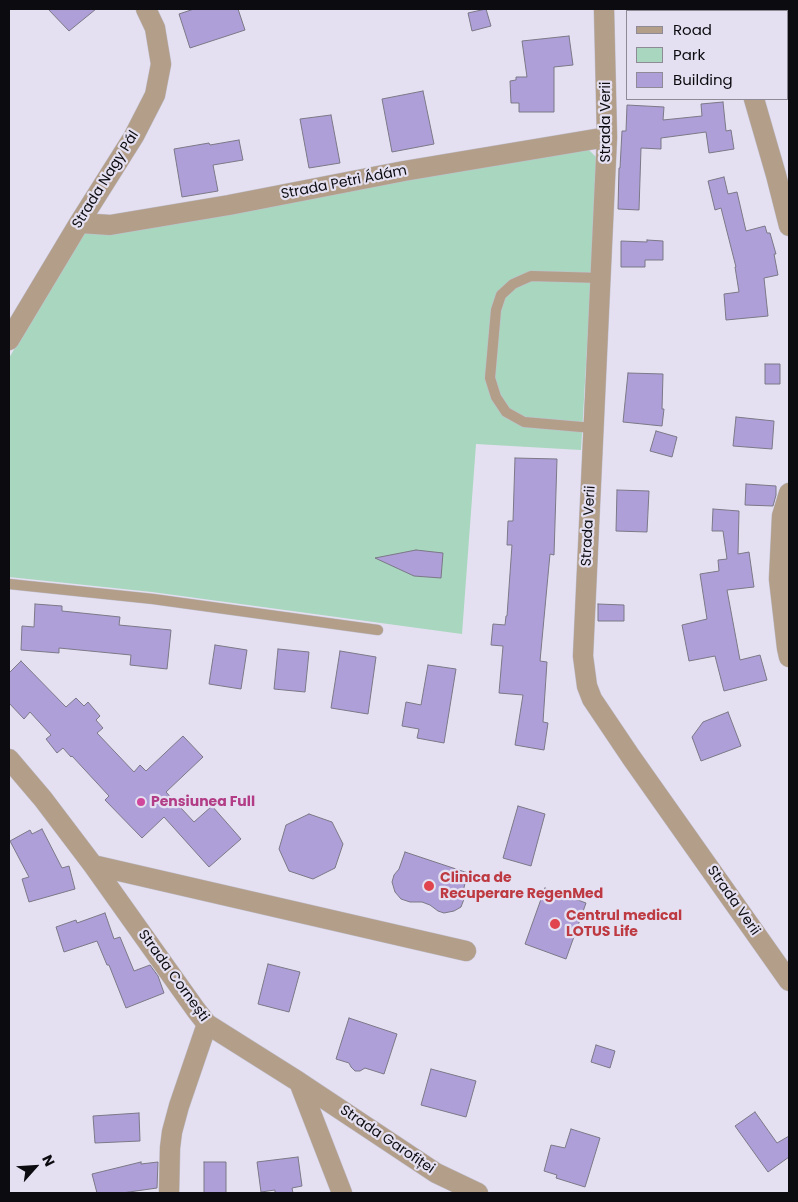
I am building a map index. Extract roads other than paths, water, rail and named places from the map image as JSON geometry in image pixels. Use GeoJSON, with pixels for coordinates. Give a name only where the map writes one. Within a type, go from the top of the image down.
{"type":"FeatureCollection","features":[{"type":"Feature","properties":{"kind":"street","name":"Strada Nagy Pál"},"geometry":{"type":"LineString","coordinates":[[9,340],[134,136],[155,95],[161,64],[155,28],[146,9]]}},
{"type":"Feature","properties":{"kind":"street","name":"Strada Verii"},"geometry":{"type":"LineString","coordinates":[[604,9],[607,137],[583,656],[587,686],[592,699],[631,757],[789,981]]}},
{"type":"Feature","properties":{"kind":"street"},"geometry":{"type":"LineString","coordinates":[[754,100],[789,226]]}},
{"type":"Feature","properties":{"kind":"street","name":"Strada Petri Ádám"},"geometry":{"type":"LineString","coordinates":[[80,223],[110,225],[229,205],[404,171],[607,137]]}},
{"type":"Feature","properties":{"kind":"street"},"geometry":{"type":"LineString","coordinates":[[789,494],[782,516],[779,579],[786,648],[789,657]]}},
{"type":"Feature","properties":{"kind":"street","name":"Strada Cornești"},"geometry":{"type":"LineString","coordinates":[[9,758],[93,865],[207,1024],[299,1082]]}},
{"type":"Feature","properties":{"kind":"street"},"geometry":{"type":"LineString","coordinates":[[93,865],[466,951]]}},
{"type":"Feature","properties":{"kind":"street"},"geometry":{"type":"LineString","coordinates":[[169,1193],[172,1132],[207,1024]]}},
{"type":"Feature","properties":{"kind":"street"},"geometry":{"type":"LineString","coordinates":[[299,1082],[342,1193]]}},
{"type":"Feature","properties":{"kind":"street","name":"Strada Garofiței"},"geometry":{"type":"LineString","coordinates":[[299,1082],[436,1174],[478,1193]]}},
{"type":"Feature","properties":{"kind":"lane"},"geometry":{"type":"LineString","coordinates":[[593,428],[524,422],[506,412],[496,396],[490,378],[496,310],[501,295],[513,284],[531,276],[601,278]]}},
{"type":"Feature","properties":{"kind":"lane"},"geometry":{"type":"LineString","coordinates":[[9,584],[153,599],[378,630]]}},
{"type":"Feature","properties":{"kind":"place","name":"Pensiunea Full"},"geometry":{"type":"Point","coordinates":[141,802]}},
{"type":"Feature","properties":{"kind":"place","name":"Clinica de Recuperare RegenMed"},"geometry":{"type":"Point","coordinates":[429,886]}},
{"type":"Feature","properties":{"kind":"place","name":"Centrul medical LOTUS Life"},"geometry":{"type":"Point","coordinates":[555,924]}}]}
